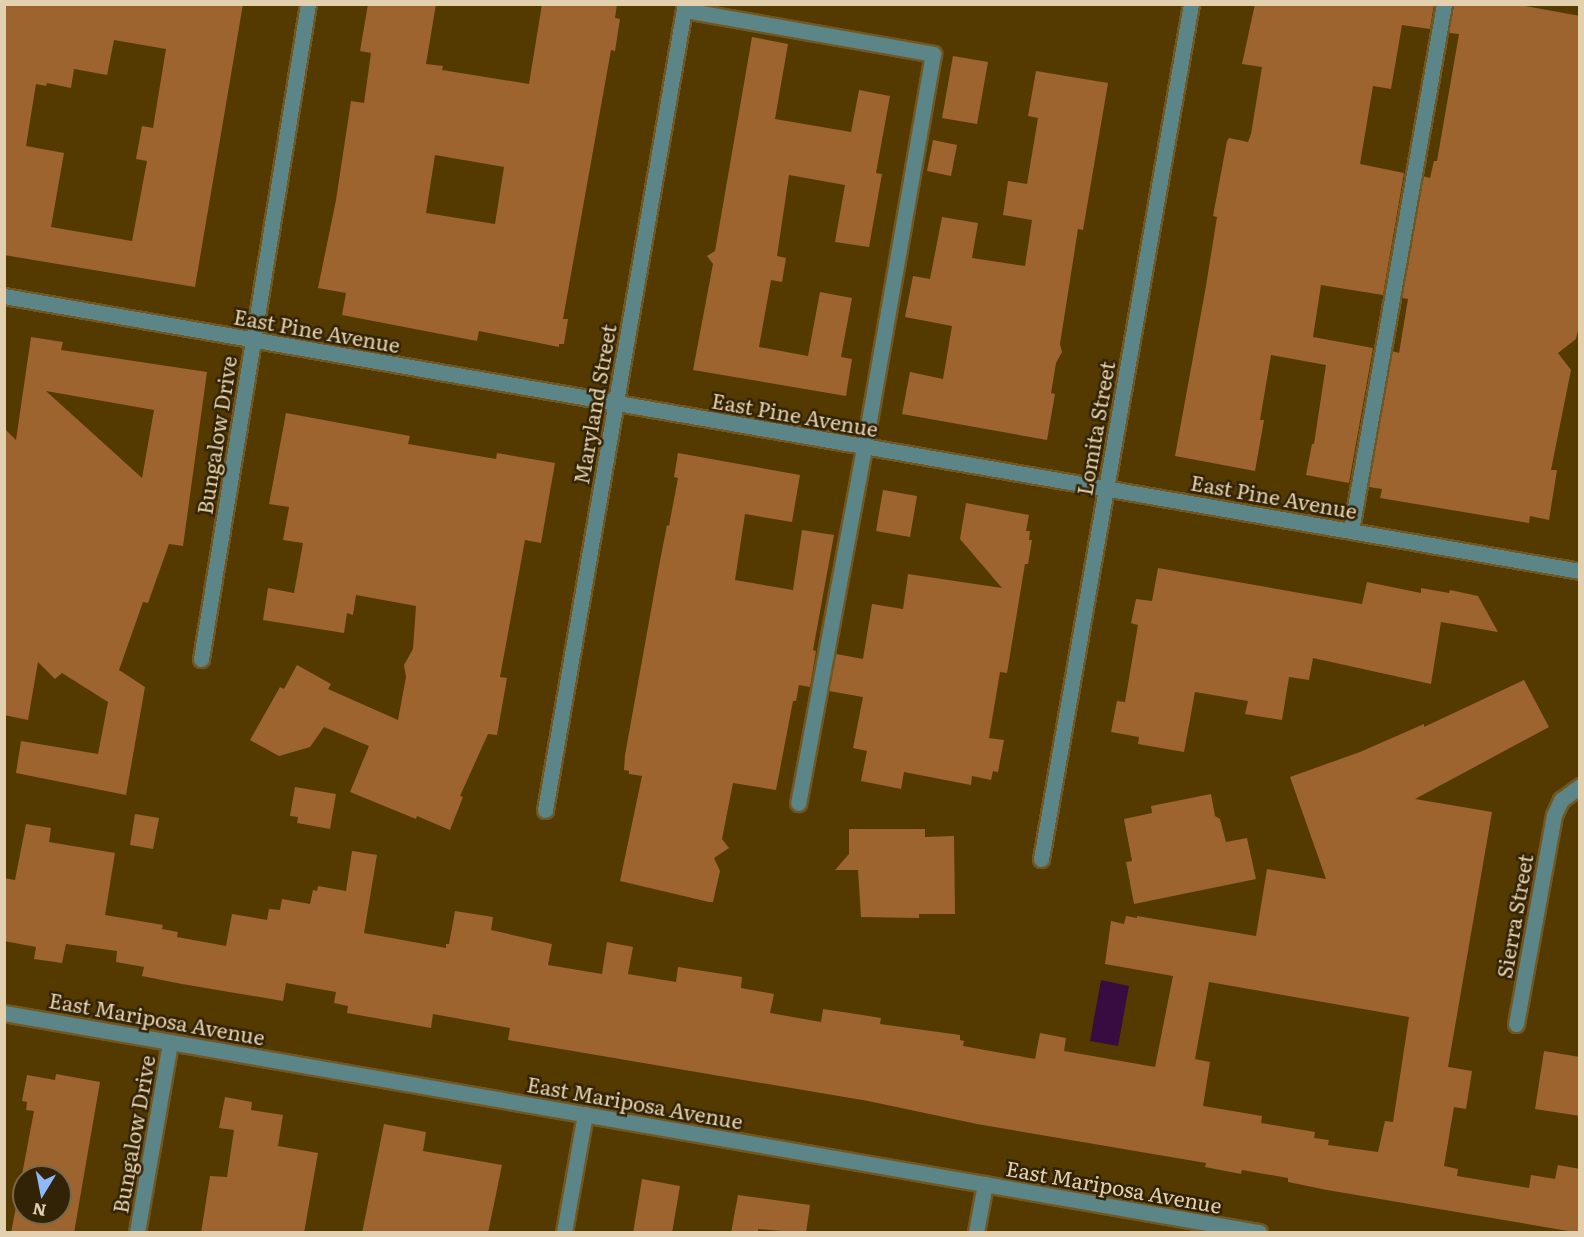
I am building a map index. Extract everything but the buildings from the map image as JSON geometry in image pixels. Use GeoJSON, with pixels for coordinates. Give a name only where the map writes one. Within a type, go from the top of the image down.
{"type":"FeatureCollection","features":[{"type":"Feature","properties":{"kind":"street","name":"Bungalow Drive"},"geometry":{"type":"LineString","coordinates":[[201,659],[308,4]]}},
{"type":"Feature","properties":{"kind":"street","name":"Lomita Street"},"geometry":{"type":"LineString","coordinates":[[1041,859],[1191,4]]}},
{"type":"Feature","properties":{"kind":"street"},"geometry":{"type":"LineString","coordinates":[[1351,530],[1444,4]]}},
{"type":"Feature","properties":{"kind":"street"},"geometry":{"type":"LineString","coordinates":[[685,7],[933,54],[864,448],[798,803]]}},
{"type":"Feature","properties":{"kind":"street","name":"Maryland Street"},"geometry":{"type":"LineString","coordinates":[[545,810],[685,7]]}},
{"type":"Feature","properties":{"kind":"street","name":"East Pine Avenue"},"geometry":{"type":"LineString","coordinates":[[4,296],[864,448],[1580,571]]}},
{"type":"Feature","properties":{"kind":"street","name":"Sierra Street"},"geometry":{"type":"LineString","coordinates":[[1516,1024],[1554,815],[1561,800],[1580,786]]}},
{"type":"Feature","properties":{"kind":"street","name":"East Mariposa Avenue"},"geometry":{"type":"LineString","coordinates":[[4,1013],[1259,1233]]}},
{"type":"Feature","properties":{"kind":"street","name":"Bungalow Drive"},"geometry":{"type":"LineString","coordinates":[[137,1233],[170,1042]]}},
{"type":"Feature","properties":{"kind":"street"},"geometry":{"type":"LineString","coordinates":[[564,1233],[585,1114]]}},
{"type":"Feature","properties":{"kind":"street"},"geometry":{"type":"LineString","coordinates":[[976,1233],[985,1184]]}},
{"type":"Feature","properties":{"kind":"shaded area"},"geometry":{"type":"Polygon","coordinates":[[[1101,980],[1129,986],[1118,1046],[1090,1041],[1101,980]]]}}]}
